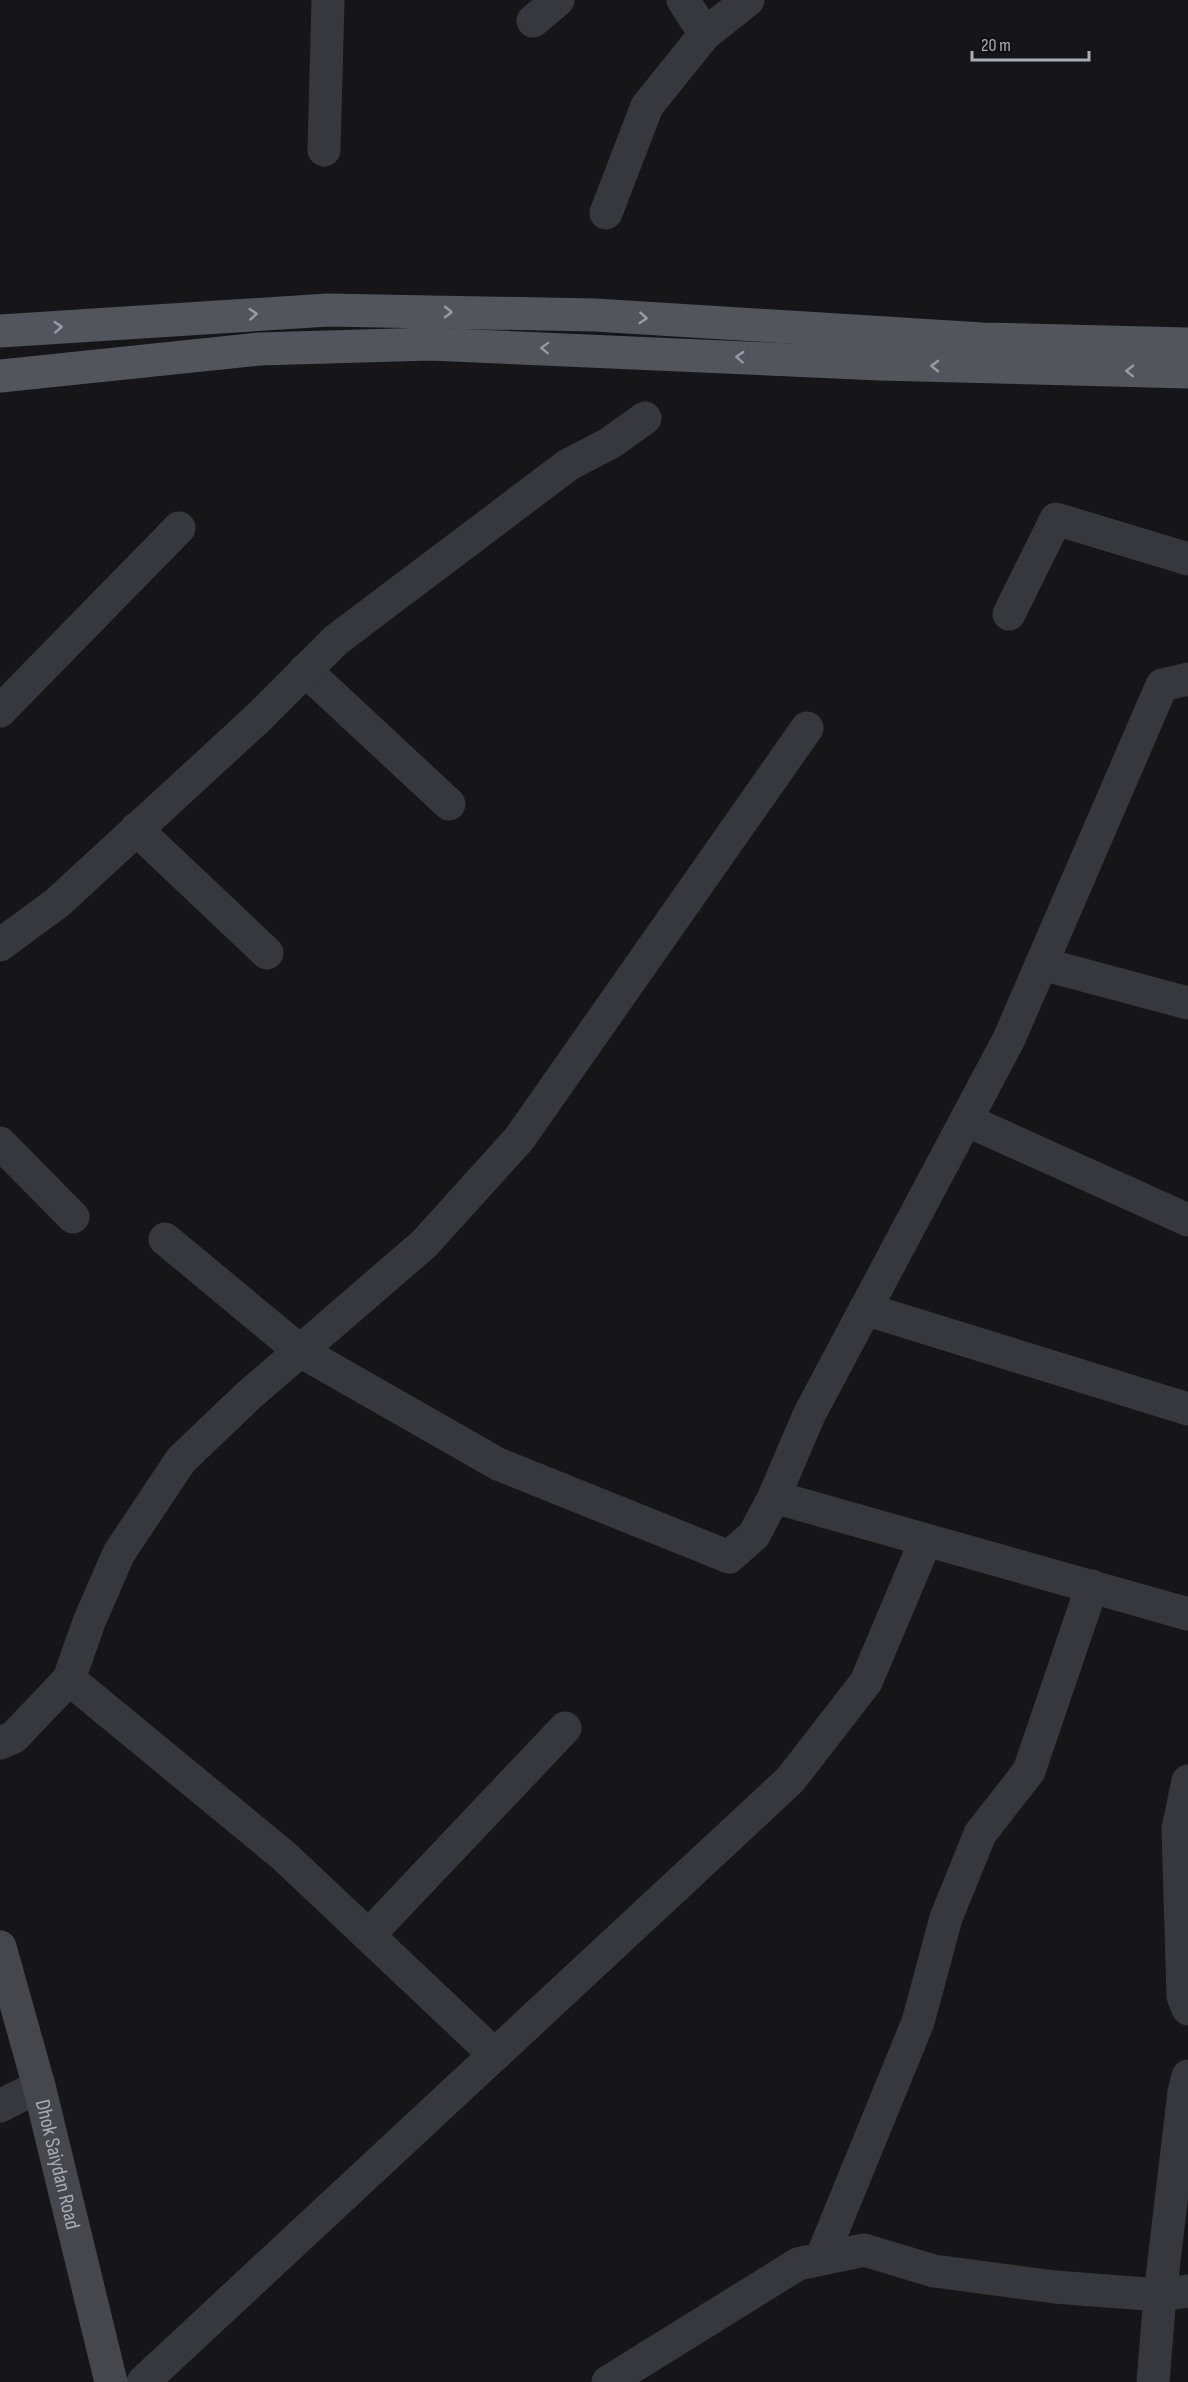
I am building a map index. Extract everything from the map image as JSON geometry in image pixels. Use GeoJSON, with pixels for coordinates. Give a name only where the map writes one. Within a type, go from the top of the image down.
{"type":"FeatureCollection","features":[{"type":"Feature","properties":{"kind":"main road"},"geometry":{"type":"LineString","coordinates":[[0,331],[328,310],[595,315],[982,339],[1188,344]]}},
{"type":"Feature","properties":{"kind":"main road"},"geometry":{"type":"LineString","coordinates":[[0,376],[259,349],[430,344],[880,364],[1188,372]]}},
{"type":"Feature","properties":{"kind":"main road","name":"Dhok Saiydan Road"},"geometry":{"type":"LineString","coordinates":[[0,1947],[39,2086],[111,2382]]}},
{"type":"Feature","properties":{"kind":"street"},"geometry":{"type":"LineString","coordinates":[[324,150],[328,0]]}},
{"type":"Feature","properties":{"kind":"street"},"geometry":{"type":"LineString","coordinates":[[533,21],[558,0]]}},
{"type":"Feature","properties":{"kind":"street"},"geometry":{"type":"LineString","coordinates":[[683,0],[705,34]]}},
{"type":"Feature","properties":{"kind":"street"},"geometry":{"type":"LineString","coordinates":[[606,213],[646,106],[705,34],[748,0]]}},
{"type":"Feature","properties":{"kind":"street"},"geometry":{"type":"LineString","coordinates":[[0,945],[57,903],[258,718],[336,640],[568,465],[610,443],[645,418]]}},
{"type":"Feature","properties":{"kind":"street"},"geometry":{"type":"LineString","coordinates":[[1009,614],[1056,519],[1188,559]]}},
{"type":"Feature","properties":{"kind":"street"},"geometry":{"type":"LineString","coordinates":[[0,711],[179,528]]}},
{"type":"Feature","properties":{"kind":"street"},"geometry":{"type":"LineString","coordinates":[[305,670],[449,804]]}},
{"type":"Feature","properties":{"kind":"street"},"geometry":{"type":"LineString","coordinates":[[165,1239],[300,1351],[498,1464],[729,1557],[754,1535],[774,1497],[808,1415],[1009,1039],[1162,685],[1188,679]]}},
{"type":"Feature","properties":{"kind":"street"},"geometry":{"type":"LineString","coordinates":[[0,1743],[14,1737],[69,1679],[89,1622],[119,1553],[181,1460],[300,1351],[424,1244],[519,1138],[807,728]]}},
{"type":"Feature","properties":{"kind":"street"},"geometry":{"type":"LineString","coordinates":[[136,829],[267,953]]}},
{"type":"Feature","properties":{"kind":"street"},"geometry":{"type":"LineString","coordinates":[[1042,964],[1188,1003]]}},
{"type":"Feature","properties":{"kind":"street"},"geometry":{"type":"LineString","coordinates":[[966,1120],[1188,1220]]}},
{"type":"Feature","properties":{"kind":"street"},"geometry":{"type":"LineString","coordinates":[[0,1143],[73,1217]]}},
{"type":"Feature","properties":{"kind":"street"},"geometry":{"type":"LineString","coordinates":[[865,1309],[1188,1409]]}},
{"type":"Feature","properties":{"kind":"street"},"geometry":{"type":"LineString","coordinates":[[774,1497],[1188,1614]]}},
{"type":"Feature","properties":{"kind":"street"},"geometry":{"type":"LineString","coordinates":[[143,2382],[790,1780],[866,1682],[926,1540]]}},
{"type":"Feature","properties":{"kind":"street"},"geometry":{"type":"LineString","coordinates":[[821,2259],[918,2022],[946,1918],[980,1834],[1029,1771],[1092,1586]]}},
{"type":"Feature","properties":{"kind":"street"},"geometry":{"type":"LineString","coordinates":[[69,1679],[284,1856],[495,2055]]}},
{"type":"Feature","properties":{"kind":"street"},"geometry":{"type":"LineString","coordinates":[[369,1935],[565,1728]]}},
{"type":"Feature","properties":{"kind":"street"},"geometry":{"type":"LineString","coordinates":[[1188,1781],[1178,1829],[1184,1996],[1188,2009]]}},
{"type":"Feature","properties":{"kind":"street"},"geometry":{"type":"LineString","coordinates":[[1153,2382],[1174,2293],[1184,2092],[1188,2076]]}},
{"type":"Feature","properties":{"kind":"street"},"geometry":{"type":"LineString","coordinates":[[0,2106],[39,2086]]}},
{"type":"Feature","properties":{"kind":"street"},"geometry":{"type":"LineString","coordinates":[[608,2382],[798,2264],[864,2250],[934,2271],[1055,2288],[1174,2293]]}}]}
